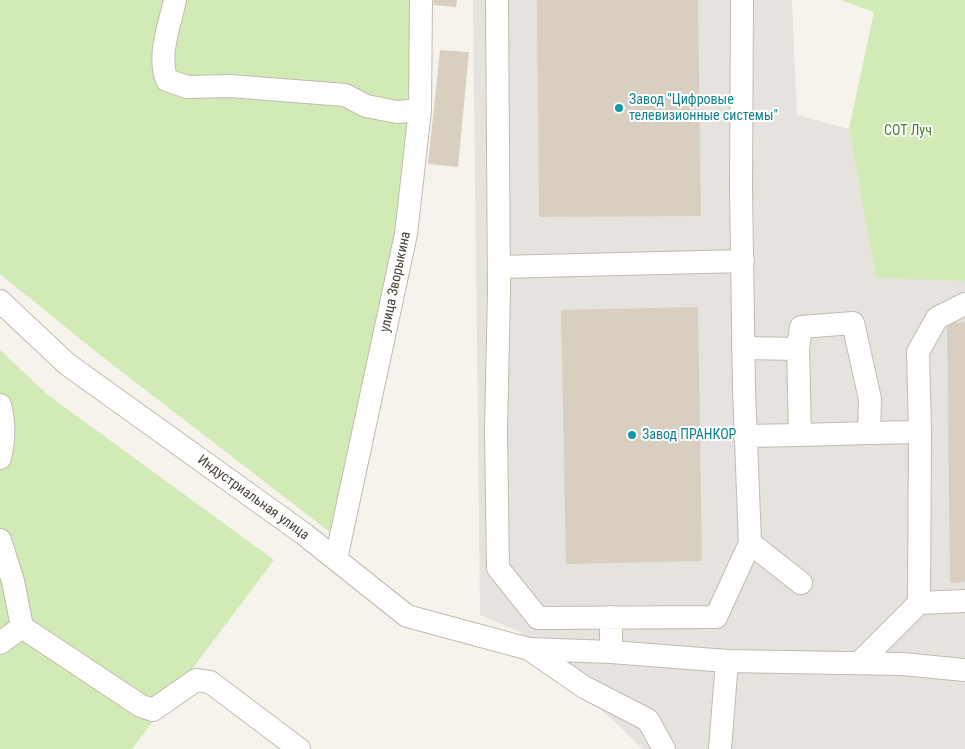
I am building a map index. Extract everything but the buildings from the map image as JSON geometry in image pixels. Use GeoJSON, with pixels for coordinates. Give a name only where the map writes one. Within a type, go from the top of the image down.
{"type":"FeatureCollection","features":[{"type":"Feature","properties":{"kind":"street"},"geometry":{"type":"LineString","coordinates":[[175,0],[165,44],[163,70],[167,80],[187,87],[230,86],[345,95],[366,106],[397,112],[420,110]]}},
{"type":"Feature","properties":{"kind":"street","name":"улица Зворыкина"},"geometry":{"type":"LineString","coordinates":[[336,559],[406,234],[420,110],[421,0]]}},
{"type":"Feature","properties":{"kind":"street"},"geometry":{"type":"LineString","coordinates":[[497,0],[499,267],[496,431],[498,568],[538,618],[716,617],[750,543],[743,348],[742,0]]}},
{"type":"Feature","properties":{"kind":"street"},"geometry":{"type":"LineString","coordinates":[[499,267],[742,261]]}},
{"type":"Feature","properties":{"kind":"street","name":"Индустриальная улица"},"geometry":{"type":"LineString","coordinates":[[0,301],[67,364],[336,559],[407,616],[529,650]]}},
{"type":"Feature","properties":{"kind":"street"},"geometry":{"type":"LineString","coordinates":[[919,603],[920,432],[918,352],[937,318],[965,304]]}},
{"type":"Feature","properties":{"kind":"street"},"geometry":{"type":"LineString","coordinates":[[800,435],[798,350],[801,327],[853,323],[870,399],[869,433]]}},
{"type":"Feature","properties":{"kind":"street"},"geometry":{"type":"LineString","coordinates":[[743,348],[798,350]]}},
{"type":"Feature","properties":{"kind":"street"},"geometry":{"type":"LineString","coordinates":[[0,405],[3,417],[4,438],[0,458]]}},
{"type":"Feature","properties":{"kind":"street"},"geometry":{"type":"LineString","coordinates":[[745,436],[920,432]]}},
{"type":"Feature","properties":{"kind":"street"},"geometry":{"type":"LineString","coordinates":[[0,540],[13,581],[22,627],[140,706],[153,710],[196,680],[210,682],[299,749]]}},
{"type":"Feature","properties":{"kind":"street"},"geometry":{"type":"LineString","coordinates":[[750,543],[801,583]]}},
{"type":"Feature","properties":{"kind":"street"},"geometry":{"type":"LineString","coordinates":[[859,663],[919,603],[965,601]]}},
{"type":"Feature","properties":{"kind":"street"},"geometry":{"type":"LineString","coordinates":[[610,618],[611,652]]}},
{"type":"Feature","properties":{"kind":"street"},"geometry":{"type":"LineString","coordinates":[[0,642],[22,627]]}},
{"type":"Feature","properties":{"kind":"street"},"geometry":{"type":"LineString","coordinates":[[529,650],[611,652],[727,661],[902,664],[965,670]]}},
{"type":"Feature","properties":{"kind":"street"},"geometry":{"type":"LineString","coordinates":[[529,650],[584,687],[648,720],[664,749]]}},
{"type":"Feature","properties":{"kind":"street"},"geometry":{"type":"LineString","coordinates":[[720,749],[727,661]]}},
{"type":"Feature","properties":{"kind":"shaded area"},"geometry":{"type":"Polygon","coordinates":[[[473,0],[792,0],[797,115],[849,129],[876,277],[965,281],[965,749],[643,749],[520,632],[480,615],[473,0]]]}},
{"type":"Feature","properties":{"kind":"green space"},"geometry":{"type":"Polygon","coordinates":[[[0,0],[413,0],[402,228],[335,536],[100,355],[0,274],[0,0]]]}},
{"type":"Feature","properties":{"kind":"green space","name":"СОТ Луч"},"geometry":{"type":"Polygon","coordinates":[[[840,0],[965,0],[965,281],[876,278],[849,129],[874,12],[840,0]]]}},
{"type":"Feature","properties":{"kind":"green space"},"geometry":{"type":"Polygon","coordinates":[[[0,350],[48,395],[274,560],[132,749],[0,749],[0,350]]]}},
{"type":"Feature","properties":{"kind":"place","name":"Завод \"Цифровые телевизионные системы\""},"geometry":{"type":"Point","coordinates":[619,108]}},
{"type":"Feature","properties":{"kind":"place","name":"Завод ПРАНКОР"},"geometry":{"type":"Point","coordinates":[632,435]}}]}
